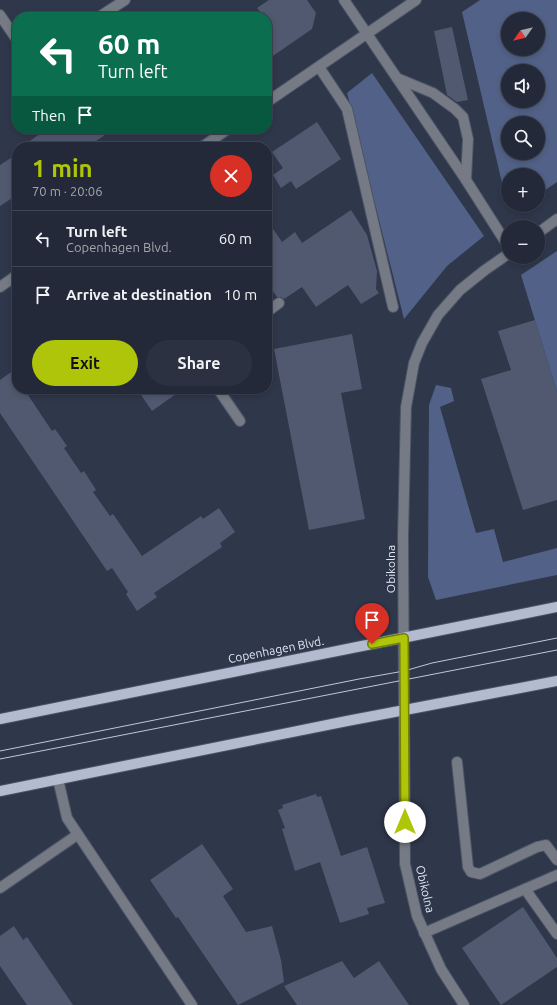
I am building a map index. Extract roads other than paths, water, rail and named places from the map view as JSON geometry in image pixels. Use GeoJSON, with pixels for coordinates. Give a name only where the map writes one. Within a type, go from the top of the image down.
{"type":"FeatureCollection","features":[{"type":"Feature","properties":{"kind":"main road","name":"Copenhagen Blvd."},"geometry":{"type":"LineString","coordinates":[[0,719],[557,607]]}},
{"type":"Feature","properties":{"kind":"main road"},"geometry":{"type":"LineString","coordinates":[[0,791],[433,704],[557,681]]}},
{"type":"Feature","properties":{"kind":"street"},"geometry":{"type":"LineString","coordinates":[[106,12],[124,0]]}},
{"type":"Feature","properties":{"kind":"street"},"geometry":{"type":"LineString","coordinates":[[344,0],[466,180],[501,235]]}},
{"type":"Feature","properties":{"kind":"street"},"geometry":{"type":"LineString","coordinates":[[272,99],[416,0]]}},
{"type":"Feature","properties":{"kind":"street"},"geometry":{"type":"LineString","coordinates":[[0,15],[12,33]]}},
{"type":"Feature","properties":{"kind":"street"},"geometry":{"type":"LineString","coordinates":[[319,67],[346,109],[393,307]]}},
{"type":"Feature","properties":{"kind":"street"},"geometry":{"type":"LineString","coordinates":[[397,78],[433,93],[455,109],[463,117],[468,139],[466,180]]}},
{"type":"Feature","properties":{"kind":"street"},"geometry":{"type":"LineString","coordinates":[[209,142],[221,134]]}},
{"type":"Feature","properties":{"kind":"street"},"geometry":{"type":"LineString","coordinates":[[545,228],[557,219]]}},
{"type":"Feature","properties":{"kind":"street","name":"Obikolna"},"geometry":{"type":"LineString","coordinates":[[464,1005],[441,969],[424,933],[417,916],[405,864],[403,537],[406,407],[414,363],[422,343],[438,315],[460,290],[501,259]]}},
{"type":"Feature","properties":{"kind":"street"},"geometry":{"type":"LineString","coordinates":[[0,287],[12,279]]}},
{"type":"Feature","properties":{"kind":"street"},"geometry":{"type":"LineString","coordinates":[[272,309],[280,303]]}},
{"type":"Feature","properties":{"kind":"street"},"geometry":{"type":"LineString","coordinates":[[221,394],[240,421]]}},
{"type":"Feature","properties":{"kind":"street"},"geometry":{"type":"LineString","coordinates":[[457,762],[468,867],[471,872],[480,874],[537,847],[546,845],[557,860]]}},
{"type":"Feature","properties":{"kind":"street"},"geometry":{"type":"LineString","coordinates":[[58,780],[67,818],[192,1005]]}},
{"type":"Feature","properties":{"kind":"street"},"geometry":{"type":"LineString","coordinates":[[0,888],[78,835]]}},
{"type":"Feature","properties":{"kind":"street"},"geometry":{"type":"LineString","coordinates":[[424,933],[557,875]]}},
{"type":"Feature","properties":{"kind":"street"},"geometry":{"type":"LineString","coordinates":[[525,889],[557,934]]}},
{"type":"Feature","properties":{"kind":"tram line"},"geometry":{"type":"LineString","coordinates":[[0,751],[404,671],[432,663],[557,638]]}},
{"type":"Feature","properties":{"kind":"tram line"},"geometry":{"type":"LineString","coordinates":[[0,759],[557,650]]}}]}
